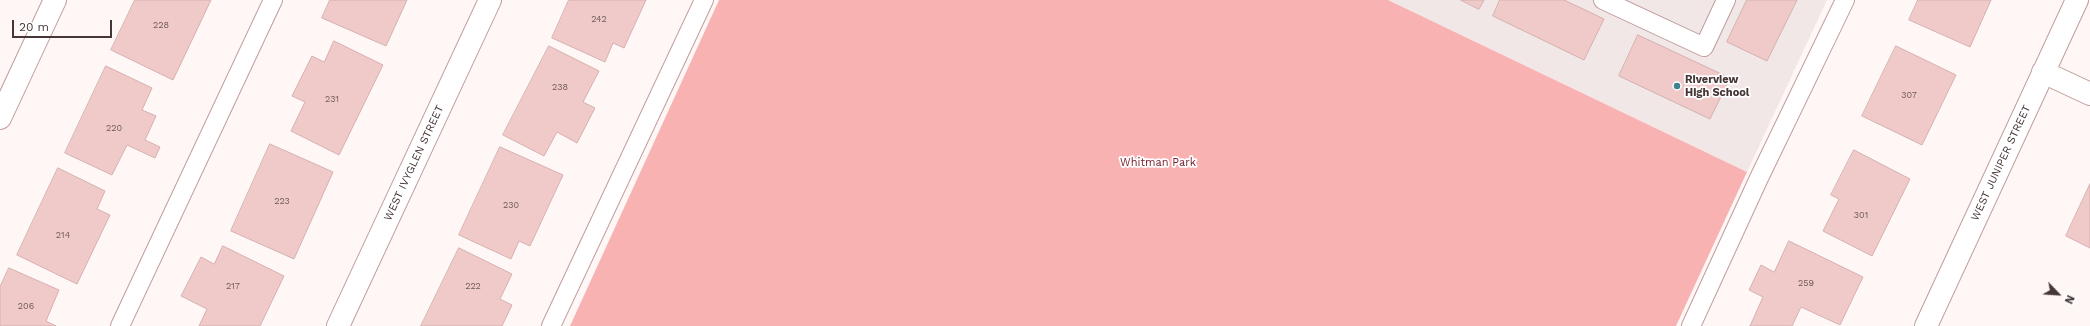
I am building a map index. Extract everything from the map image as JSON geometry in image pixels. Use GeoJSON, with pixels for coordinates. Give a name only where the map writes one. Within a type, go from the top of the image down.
{"type":"FeatureCollection","features":[{"type":"Feature","properties":{"kind":"street"},"geometry":{"type":"LineString","coordinates":[[0,118],[55,0]]}},
{"type":"Feature","properties":{"kind":"street","name":"WEST IVYGLEN STREET"},"geometry":{"type":"LineString","coordinates":[[338,326],[490,0]]}},
{"type":"Feature","properties":{"kind":"street","name":"WEST JUNIPER STREET"},"geometry":{"type":"LineString","coordinates":[[1926,326],[2077,0]]}},
{"type":"Feature","properties":{"kind":"street"},"geometry":{"type":"LineString","coordinates":[[2043,72],[2090,94]]}},
{"type":"Feature","properties":{"kind":"lane"},"geometry":{"type":"LineString","coordinates":[[120,326],[273,0]]}},
{"type":"Feature","properties":{"kind":"lane"},"geometry":{"type":"LineString","coordinates":[[551,326],[704,0]]}},
{"type":"Feature","properties":{"kind":"lane"},"geometry":{"type":"LineString","coordinates":[[1603,0],[1704,47],[1726,0]]}},
{"type":"Feature","properties":{"kind":"lane"},"geometry":{"type":"LineString","coordinates":[[1691,326],[1759,178],[1845,0]]}},
{"type":"Feature","properties":{"kind":"shaded area","name":"Riverview High School"},"geometry":{"type":"Polygon","coordinates":[[[1388,0],[1827,0],[1747,172],[1388,0]]]}},
{"type":"Feature","properties":{"kind":"green space","name":"Whitman Park"},"geometry":{"type":"Polygon","coordinates":[[[719,0],[1388,0],[1747,172],[1676,326],[570,326],[719,0]]]}},
{"type":"Feature","properties":{"kind":"building"},"geometry":{"type":"Polygon","coordinates":[[[135,0],[211,0],[173,80],[111,50],[135,0]]]}},
{"type":"Feature","properties":{"kind":"building"},"geometry":{"type":"Polygon","coordinates":[[[330,0],[407,0],[386,46],[322,18],[330,0]]]}},
{"type":"Feature","properties":{"kind":"building"},"geometry":{"type":"Polygon","coordinates":[[[569,0],[646,0],[624,48],[613,43],[605,62],[552,38],[569,0]]]}},
{"type":"Feature","properties":{"kind":"building"},"geometry":{"type":"Polygon","coordinates":[[[1461,0],[1484,0],[1479,9],[1461,0]]]}},
{"type":"Feature","properties":{"kind":"building"},"geometry":{"type":"Polygon","coordinates":[[[1500,0],[1564,0],[1604,19],[1584,60],[1493,16],[1500,0]]]}},
{"type":"Feature","properties":{"kind":"building"},"geometry":{"type":"Polygon","coordinates":[[[1747,0],[1797,0],[1767,61],[1727,42],[1747,0]]]}},
{"type":"Feature","properties":{"kind":"building"},"geometry":{"type":"Polygon","coordinates":[[[1918,0],[1991,0],[1970,47],[1909,20],[1918,0]]]}},
{"type":"Feature","properties":{"kind":"building"},"geometry":{"type":"Polygon","coordinates":[[[1638,35],[1730,78],[1710,119],[1619,76],[1638,35]]]}},
{"type":"Feature","properties":{"kind":"building"},"geometry":{"type":"Polygon","coordinates":[[[334,41],[383,65],[339,155],[291,131],[305,102],[292,96],[312,56],[324,62],[334,41]]]}},
{"type":"Feature","properties":{"kind":"building"},"geometry":{"type":"Polygon","coordinates":[[[549,46],[599,71],[583,102],[595,108],[577,143],[557,132],[544,156],[503,135],[549,46]]]}},
{"type":"Feature","properties":{"kind":"building"},"geometry":{"type":"Polygon","coordinates":[[[1896,46],[1956,75],[1922,145],[1862,116],[1896,46]]]}},
{"type":"Feature","properties":{"kind":"building"},"geometry":{"type":"Polygon","coordinates":[[[106,66],[152,88],[142,110],[156,116],[145,140],[160,147],[155,158],[127,145],[112,175],[65,153],[106,66]]]}},
{"type":"Feature","properties":{"kind":"building"},"geometry":{"type":"Polygon","coordinates":[[[270,144],[333,172],[294,259],[231,231],[270,144]]]}},
{"type":"Feature","properties":{"kind":"building"},"geometry":{"type":"Polygon","coordinates":[[[500,147],[563,175],[530,246],[519,241],[511,259],[459,235],[500,147]]]}},
{"type":"Feature","properties":{"kind":"building"},"geometry":{"type":"Polygon","coordinates":[[[1854,150],[1910,179],[1872,256],[1823,231],[1839,199],[1831,195],[1854,150]]]}},
{"type":"Feature","properties":{"kind":"building"},"geometry":{"type":"Polygon","coordinates":[[[58,168],[105,191],[97,209],[110,215],[77,284],[17,255],[58,168]]]}},
{"type":"Feature","properties":{"kind":"building"},"geometry":{"type":"Polygon","coordinates":[[[2090,184],[2090,248],[2066,236],[2090,184]]]}},
{"type":"Feature","properties":{"kind":"building"},"geometry":{"type":"Polygon","coordinates":[[[1789,241],[1863,277],[1840,325],[1801,307],[1792,326],[1750,326],[1763,297],[1749,290],[1761,265],[1774,272],[1789,241]]]}},
{"type":"Feature","properties":{"kind":"building"},"geometry":{"type":"Polygon","coordinates":[[[223,246],[284,276],[260,326],[199,326],[207,309],[181,296],[201,257],[214,264],[223,246]]]}},
{"type":"Feature","properties":{"kind":"building"},"geometry":{"type":"Polygon","coordinates":[[[459,248],[512,274],[500,299],[512,305],[502,326],[421,326],[459,248]]]}},
{"type":"Feature","properties":{"kind":"building"},"geometry":{"type":"Polygon","coordinates":[[[9,268],[59,290],[46,321],[56,326],[0,326],[0,287],[9,268]]]}},
{"type":"Feature","properties":{"kind":"place","name":"Riverview High School"},"geometry":{"type":"Point","coordinates":[1677,86]}}]}
